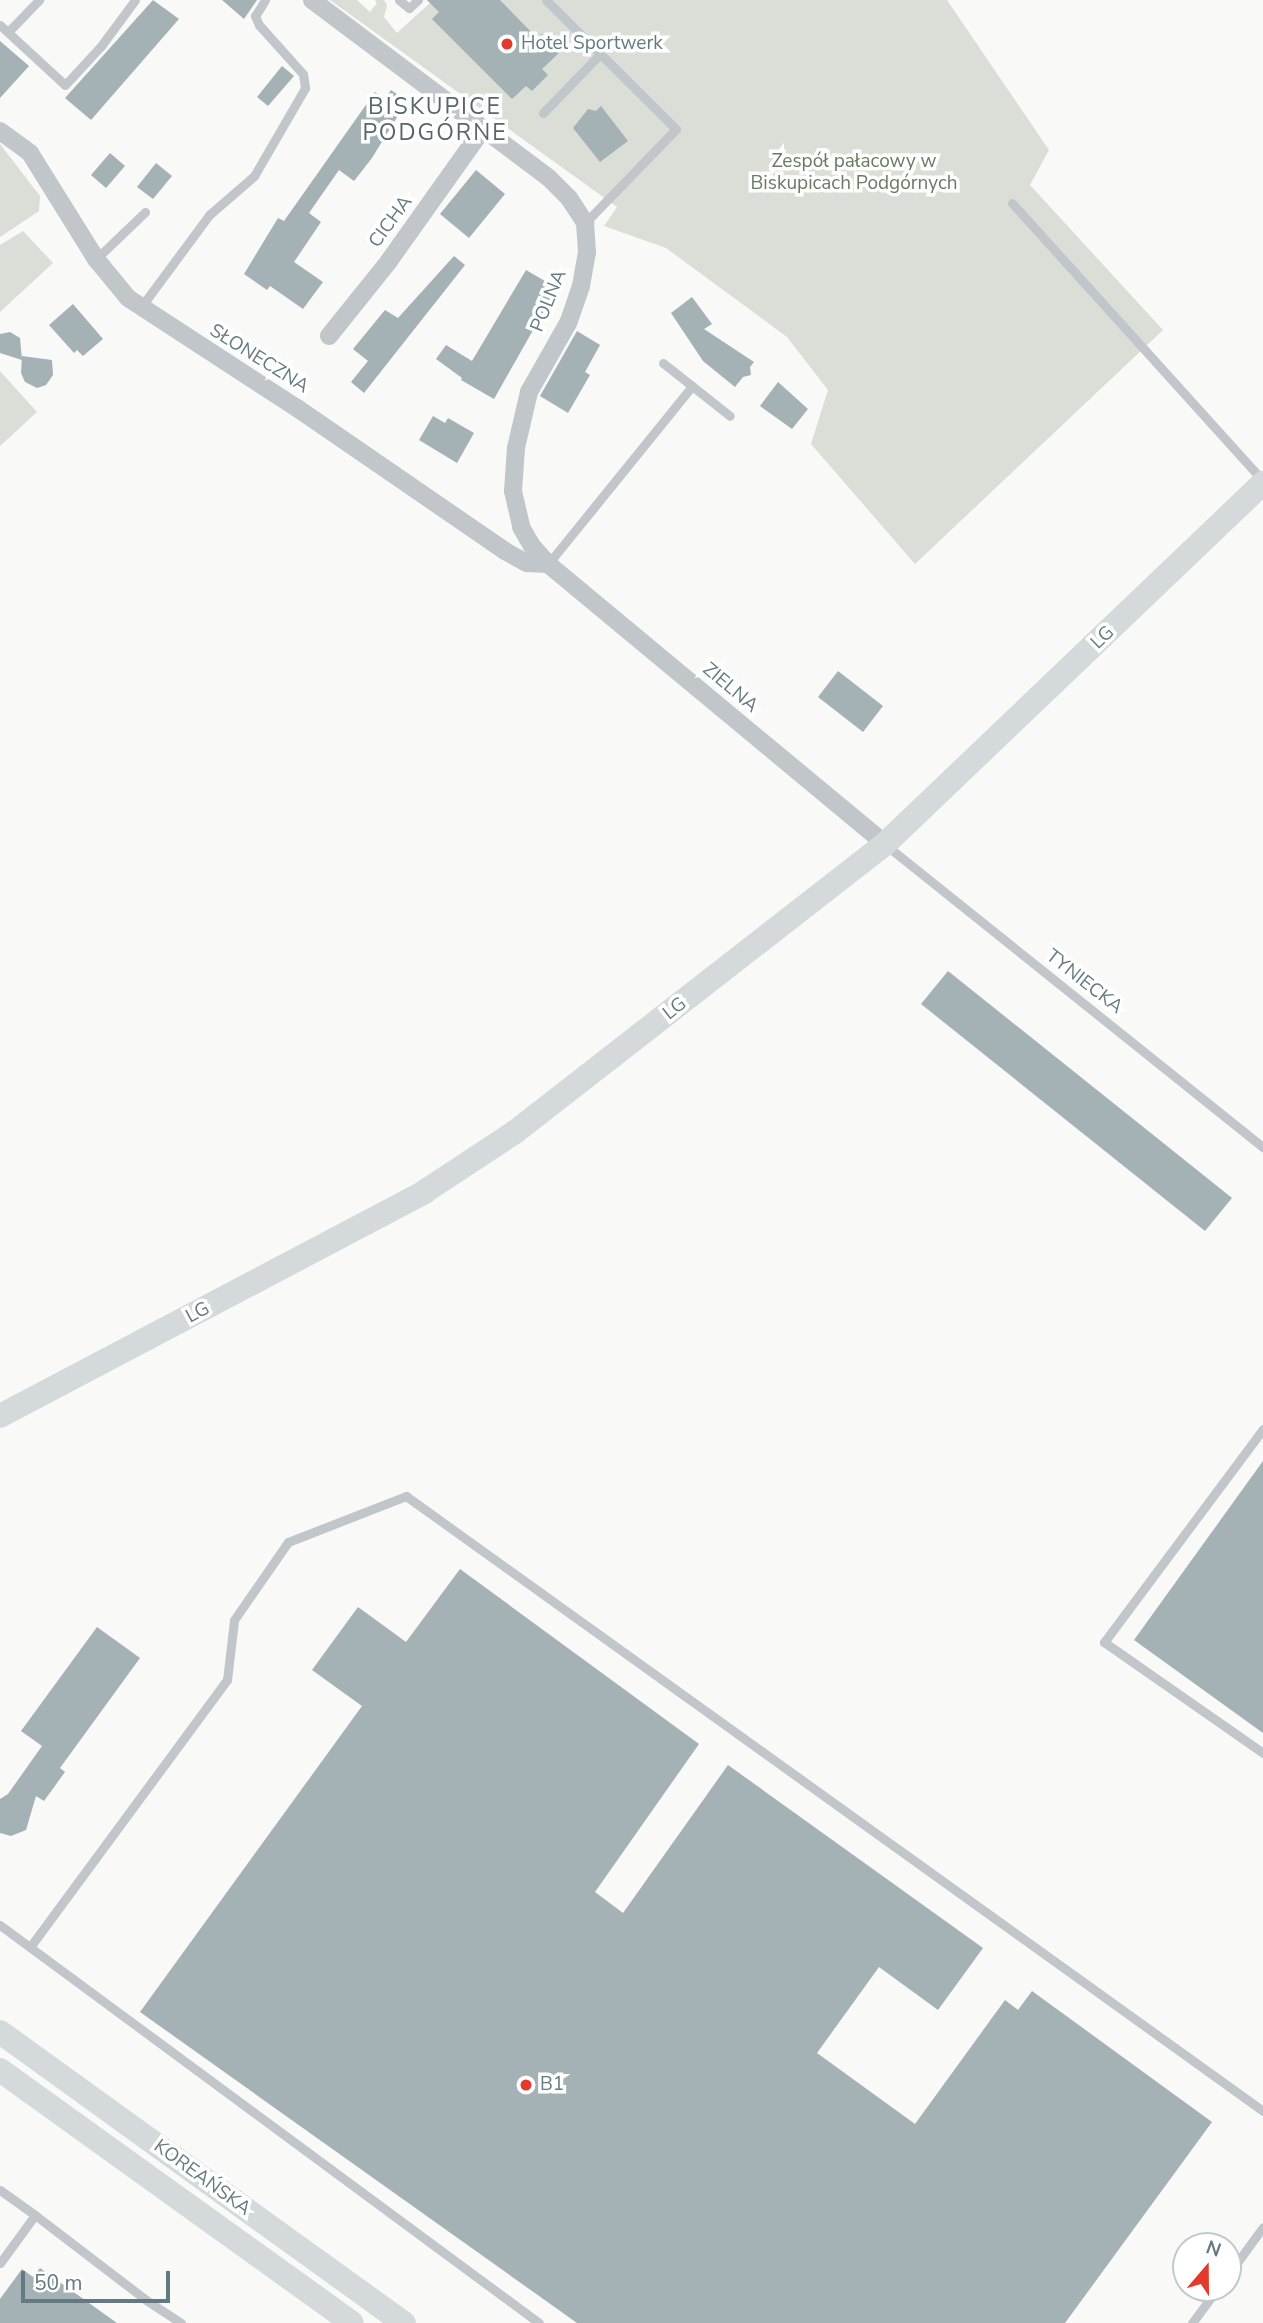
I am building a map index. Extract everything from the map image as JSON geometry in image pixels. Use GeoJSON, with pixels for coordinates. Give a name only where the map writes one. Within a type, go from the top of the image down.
{"type":"FeatureCollection","features":[{"type":"Feature","properties":{"kind":"main road","name":"LG"},"geometry":{"type":"LineString","coordinates":[[0,1416],[424,1192],[515,1132],[885,844],[1263,482]]}},
{"type":"Feature","properties":{"kind":"main road","name":"KOREAŃSKA"},"geometry":{"type":"LineString","coordinates":[[0,2032],[404,2323]]}},
{"type":"Feature","properties":{"kind":"main road","name":"KOREAŃSKA"},"geometry":{"type":"LineString","coordinates":[[0,2070],[352,2323]]}},
{"type":"Feature","properties":{"kind":"street"},"geometry":{"type":"LineString","coordinates":[[312,0],[549,178],[569,198],[585,223]]}},
{"type":"Feature","properties":{"kind":"street","name":"CICHA"},"geometry":{"type":"LineString","coordinates":[[329,336],[390,261],[482,130]]}},
{"type":"Feature","properties":{"kind":"street","name":"SŁONECZNA"},"geometry":{"type":"LineString","coordinates":[[0,131],[30,153],[96,259],[128,298],[297,408],[505,551],[527,563],[548,564]]}},
{"type":"Feature","properties":{"kind":"street","name":"POLNA"},"geometry":{"type":"LineString","coordinates":[[548,564],[532,546],[516,510],[513,491],[516,448],[529,392],[568,323],[581,286],[587,252],[585,223]]}},
{"type":"Feature","properties":{"kind":"street","name":"ZIELNA"},"geometry":{"type":"LineString","coordinates":[[548,564],[885,844]]}},
{"type":"Feature","properties":{"kind":"lane"},"geometry":{"type":"LineString","coordinates":[[8,32],[39,0]]}},
{"type":"Feature","properties":{"kind":"lane"},"geometry":{"type":"LineString","coordinates":[[0,25],[65,85],[101,46],[135,0]]}},
{"type":"Feature","properties":{"kind":"lane"},"geometry":{"type":"LineString","coordinates":[[141,307],[209,215],[254,176],[305,88],[303,74],[258,25],[255,16],[265,0]]}},
{"type":"Feature","properties":{"kind":"lane"},"geometry":{"type":"LineString","coordinates":[[399,0],[409,8],[418,0]]}},
{"type":"Feature","properties":{"kind":"lane"},"geometry":{"type":"LineString","coordinates":[[546,0],[676,129],[585,223]]}},
{"type":"Feature","properties":{"kind":"lane"},"geometry":{"type":"LineString","coordinates":[[543,113],[601,53]]}},
{"type":"Feature","properties":{"kind":"lane"},"geometry":{"type":"LineString","coordinates":[[1012,203],[1263,482]]}},
{"type":"Feature","properties":{"kind":"lane"},"geometry":{"type":"LineString","coordinates":[[96,259],[145,212]]}},
{"type":"Feature","properties":{"kind":"lane"},"geometry":{"type":"LineString","coordinates":[[663,363],[730,416]]}},
{"type":"Feature","properties":{"kind":"lane"},"geometry":{"type":"LineString","coordinates":[[548,564],[692,386]]}},
{"type":"Feature","properties":{"kind":"lane","name":"TYNIECKA"},"geometry":{"type":"LineString","coordinates":[[885,844],[1263,1147]]}},
{"type":"Feature","properties":{"kind":"lane"},"geometry":{"type":"LineString","coordinates":[[1263,1429],[1104,1642],[1263,1753]]}},
{"type":"Feature","properties":{"kind":"lane"},"geometry":{"type":"LineString","coordinates":[[30,1947],[228,1680],[234,1620],[288,1542],[406,1496],[1263,2111]]}},
{"type":"Feature","properties":{"kind":"lane"},"geometry":{"type":"LineString","coordinates":[[0,1925],[540,2323]]}},
{"type":"Feature","properties":{"kind":"lane"},"geometry":{"type":"LineString","coordinates":[[0,2190],[146,2300],[181,2323]]}},
{"type":"Feature","properties":{"kind":"lane"},"geometry":{"type":"LineString","coordinates":[[0,2263],[35,2215]]}},
{"type":"Feature","properties":{"kind":"lane"},"geometry":{"type":"LineString","coordinates":[[1242,2256],[1263,2227]]}},
{"type":"Feature","properties":{"kind":"lane"},"geometry":{"type":"LineString","coordinates":[[1192,2323],[1208,2302]]}},
{"type":"Feature","properties":{"kind":"green space","name":"Zespół pałacowy w Biskupicach Podgórnych"},"geometry":{"type":"Polygon","coordinates":[[[330,0],[357,0],[370,12],[377,3],[375,0],[384,0],[387,5],[384,17],[397,33],[430,3],[427,0],[947,0],[1049,150],[1030,185],[1163,330],[915,564],[811,444],[828,390],[787,337],[666,248],[604,226],[617,207],[330,0]]]}},
{"type":"Feature","properties":{"kind":"green space"},"geometry":{"type":"Polygon","coordinates":[[[0,144],[40,196],[39,211],[0,237],[0,144]]]}},
{"type":"Feature","properties":{"kind":"green space"},"geometry":{"type":"Polygon","coordinates":[[[23,231],[53,263],[0,312],[0,245],[23,231]]]}},
{"type":"Feature","properties":{"kind":"green space"},"geometry":{"type":"Polygon","coordinates":[[[0,371],[37,412],[0,446],[0,371]]]}},
{"type":"Feature","properties":{"kind":"building"},"geometry":{"type":"Polygon","coordinates":[[[153,0],[179,19],[91,120],[65,98],[153,0]]]}},
{"type":"Feature","properties":{"kind":"building"},"geometry":{"type":"Polygon","coordinates":[[[222,0],[257,0],[244,19],[222,0]]]}},
{"type":"Feature","properties":{"kind":"building","name":"Hotel Sportwerk"},"geometry":{"type":"Polygon","coordinates":[[[427,0],[500,0],[537,38],[541,34],[559,53],[542,69],[548,75],[532,91],[526,86],[512,99],[432,19],[439,12],[427,0]]]}},
{"type":"Feature","properties":{"kind":"building"},"geometry":{"type":"Polygon","coordinates":[[[0,41],[29,66],[0,98],[0,41]]]}},
{"type":"Feature","properties":{"kind":"building"},"geometry":{"type":"Polygon","coordinates":[[[282,66],[294,76],[268,106],[257,97],[282,66]]]}},
{"type":"Feature","properties":{"kind":"building"},"geometry":{"type":"Polygon","coordinates":[[[391,90],[407,101],[372,158],[354,181],[339,170],[309,213],[321,222],[294,262],[323,282],[303,309],[270,286],[267,290],[244,274],[278,218],[284,221],[375,92],[385,99],[391,90]]]}},
{"type":"Feature","properties":{"kind":"building"},"geometry":{"type":"Polygon","coordinates":[[[601,106],[628,141],[600,162],[573,128],[588,109],[596,111],[601,106]]]}},
{"type":"Feature","properties":{"kind":"building"},"geometry":{"type":"Polygon","coordinates":[[[110,153],[125,166],[106,188],[91,175],[110,153]]]}},
{"type":"Feature","properties":{"kind":"building"},"geometry":{"type":"Polygon","coordinates":[[[156,163],[172,176],[153,199],[137,187],[156,163]]]}},
{"type":"Feature","properties":{"kind":"building"},"geometry":{"type":"Polygon","coordinates":[[[476,170],[505,194],[469,238],[440,214],[476,170]]]}},
{"type":"Feature","properties":{"kind":"building"},"geometry":{"type":"Polygon","coordinates":[[[454,256],[465,265],[364,393],[351,382],[368,361],[353,349],[385,310],[398,318],[454,256]]]}},
{"type":"Feature","properties":{"kind":"building"},"geometry":{"type":"Polygon","coordinates":[[[526,270],[557,288],[494,399],[461,380],[462,378],[436,359],[446,345],[472,361],[526,270]]]}},
{"type":"Feature","properties":{"kind":"building"},"geometry":{"type":"Polygon","coordinates":[[[692,297],[712,324],[704,329],[754,362],[750,367],[751,375],[743,377],[735,387],[703,361],[671,313],[692,297]]]}},
{"type":"Feature","properties":{"kind":"building"},"geometry":{"type":"Polygon","coordinates":[[[73,304],[103,339],[83,356],[77,350],[74,353],[49,325],[73,304]]]}},
{"type":"Feature","properties":{"kind":"building"},"geometry":{"type":"Polygon","coordinates":[[[577,331],[600,345],[585,372],[590,375],[568,413],[540,396],[577,331]]]}},
{"type":"Feature","properties":{"kind":"building"},"geometry":{"type":"Polygon","coordinates":[[[10,332],[20,338],[22,360],[0,353],[0,334],[10,332]]]}},
{"type":"Feature","properties":{"kind":"building"},"geometry":{"type":"Polygon","coordinates":[[[22,356],[52,360],[53,375],[46,385],[37,388],[25,382],[21,373],[22,356]]]}},
{"type":"Feature","properties":{"kind":"building"},"geometry":{"type":"Polygon","coordinates":[[[778,382],[808,409],[792,429],[760,406],[778,382]]]}},
{"type":"Feature","properties":{"kind":"building"},"geometry":{"type":"Polygon","coordinates":[[[433,416],[445,423],[448,418],[474,433],[457,463],[419,440],[433,416]]]}},
{"type":"Feature","properties":{"kind":"building"},"geometry":{"type":"Polygon","coordinates":[[[838,671],[883,706],[863,732],[818,697],[838,671]]]}},
{"type":"Feature","properties":{"kind":"building"},"geometry":{"type":"Polygon","coordinates":[[[948,971],[1232,1198],[1205,1231],[921,1004],[948,971]]]}},
{"type":"Feature","properties":{"kind":"building"},"geometry":{"type":"Polygon","coordinates":[[[1263,1461],[1263,1733],[1134,1640],[1263,1461]]]}},
{"type":"Feature","properties":{"kind":"building"},"geometry":{"type":"Polygon","coordinates":[[[460,1569],[699,1744],[595,1892],[623,1913],[728,1765],[983,1948],[938,2010],[879,1967],[817,2053],[915,2124],[1005,2000],[1018,2010],[1032,1991],[1212,2122],[1065,2323],[577,2323],[140,2012],[362,1706],[312,1670],[358,1607],[406,1642],[460,1569]]]}},
{"type":"Feature","properties":{"kind":"building"},"geometry":{"type":"Polygon","coordinates":[[[97,1627],[140,1658],[60,1768],[65,1772],[44,1801],[36,1796],[26,1830],[11,1836],[0,1833],[0,1799],[8,1794],[42,1746],[21,1731],[97,1627]]]}},
{"type":"Feature","properties":{"kind":"building"},"geometry":{"type":"Polygon","coordinates":[[[40,2268],[117,2323],[0,2323],[0,2299],[22,2269],[33,2277],[40,2268]]]}},
{"type":"Feature","properties":{"kind":"place","name":"Hotel Sportwerk"},"geometry":{"type":"Point","coordinates":[507,44]}},
{"type":"Feature","properties":{"kind":"place","name":"B1"},"geometry":{"type":"Point","coordinates":[526,2085]}},
{"type":"Feature","properties":{"kind":"district","name":"BISKUPICE PODGÓRNE"},"geometry":{"type":"Point","coordinates":[435,120]}}]}
